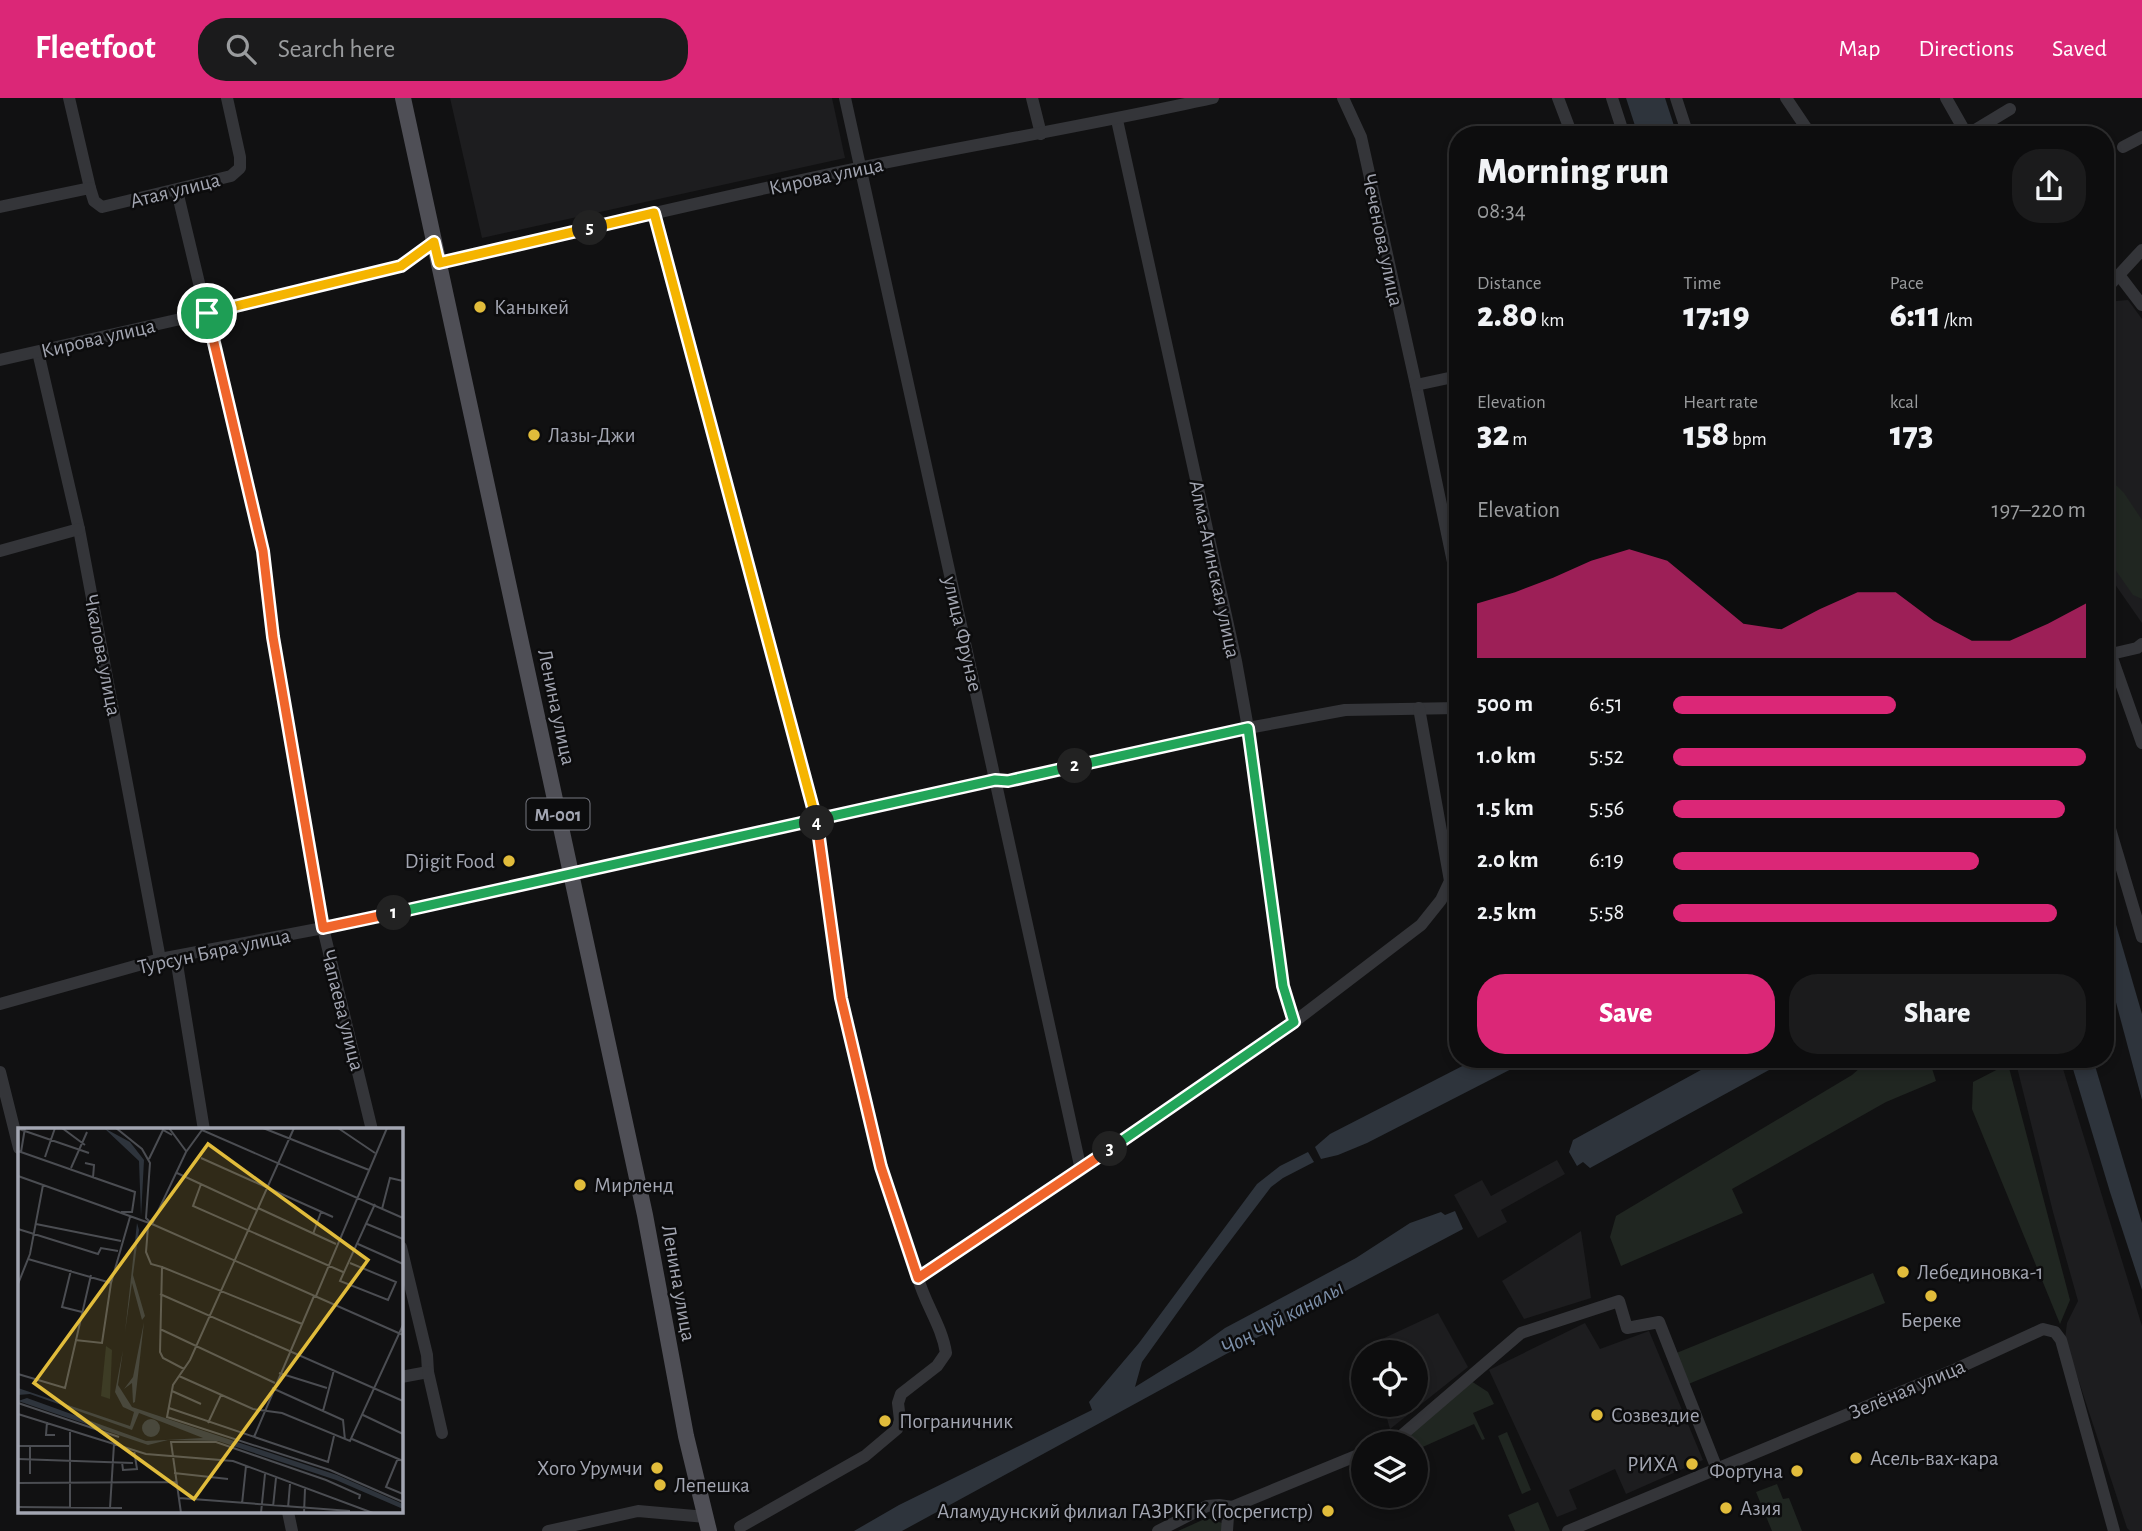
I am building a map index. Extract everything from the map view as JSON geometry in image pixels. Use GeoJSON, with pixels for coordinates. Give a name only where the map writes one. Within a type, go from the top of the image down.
{"type":"FeatureCollection","features":[{"type":"Feature","properties":{"kind":"main road","name":"Ленина улица"},"geometry":{"type":"LineString","coordinates":[[403,98],[645,1215],[684,1423],[707,1524]]}},
{"type":"Feature","properties":{"kind":"street"},"geometry":{"type":"LineString","coordinates":[[0,207],[90,188],[69,98]]}},
{"type":"Feature","properties":{"kind":"street","name":"Атая улица"},"geometry":{"type":"LineString","coordinates":[[90,188],[93,201],[102,208],[231,176],[240,168],[240,157],[227,98]]}},
{"type":"Feature","properties":{"kind":"street","name":"улица Фрунзе"},"geometry":{"type":"LineString","coordinates":[[845,98],[1081,1170]]}},
{"type":"Feature","properties":{"kind":"street"},"geometry":{"type":"LineString","coordinates":[[1032,98],[1041,134]]}},
{"type":"Feature","properties":{"kind":"street","name":"Кирова улица"},"geometry":{"type":"LineString","coordinates":[[439,263],[859,169],[1116,120],[1157,104],[1213,98]]}},
{"type":"Feature","properties":{"kind":"street","name":"Чеченова улица"},"geometry":{"type":"LineString","coordinates":[[1343,98],[1361,137],[1449,543]]}},
{"type":"Feature","properties":{"kind":"street"},"geometry":{"type":"LineString","coordinates":[[1558,98],[1569,126]]}},
{"type":"Feature","properties":{"kind":"street"},"geometry":{"type":"LineString","coordinates":[[1612,98],[1622,126]]}},
{"type":"Feature","properties":{"kind":"street"},"geometry":{"type":"LineString","coordinates":[[1676,98],[1685,126]]}},
{"type":"Feature","properties":{"kind":"street"},"geometry":{"type":"LineString","coordinates":[[1786,98],[1805,126]]}},
{"type":"Feature","properties":{"kind":"street"},"geometry":{"type":"LineString","coordinates":[[1946,98],[1962,126]]}},
{"type":"Feature","properties":{"kind":"street"},"geometry":{"type":"LineString","coordinates":[[1982,126],[2010,109]]}},
{"type":"Feature","properties":{"kind":"street","name":"Алма-Атинская улица"},"geometry":{"type":"LineString","coordinates":[[1116,120],[1236,661],[1248,728],[1283,986],[1294,1022]]}},
{"type":"Feature","properties":{"kind":"street"},"geometry":{"type":"LineString","coordinates":[[2123,147],[2142,137]]}},
{"type":"Feature","properties":{"kind":"street","name":"Чапаева улица"},"geometry":{"type":"LineString","coordinates":[[177,191],[263,551],[273,637],[323,928],[372,1128]]}},
{"type":"Feature","properties":{"kind":"street"},"geometry":{"type":"LineString","coordinates":[[654,213],[816,819],[841,998],[881,1167],[921,1291],[946,1353],[937,1366],[901,1394],[897,1429],[865,1456],[740,1527]]}},
{"type":"Feature","properties":{"kind":"street","name":"Кирова улица"},"geometry":{"type":"LineString","coordinates":[[0,360],[401,266],[434,242]]}},
{"type":"Feature","properties":{"kind":"street"},"geometry":{"type":"LineString","coordinates":[[2114,280],[2142,250]]}},
{"type":"Feature","properties":{"kind":"street"},"geometry":{"type":"LineString","coordinates":[[2119,275],[2142,305]]}},
{"type":"Feature","properties":{"kind":"street","name":"Чкалова улица"},"geometry":{"type":"LineString","coordinates":[[37,352],[79,529],[160,960]]}},
{"type":"Feature","properties":{"kind":"street"},"geometry":{"type":"LineString","coordinates":[[1416,385],[1449,378]]}},
{"type":"Feature","properties":{"kind":"street"},"geometry":{"type":"LineString","coordinates":[[0,551],[79,529]]}},
{"type":"Feature","properties":{"kind":"street"},"geometry":{"type":"LineString","coordinates":[[2114,653],[2137,648],[2142,644]]}},
{"type":"Feature","properties":{"kind":"street"},"geometry":{"type":"LineString","coordinates":[[2114,663],[2142,743]]}},
{"type":"Feature","properties":{"kind":"street"},"geometry":{"type":"LineString","coordinates":[[1419,708],[1449,875]]}},
{"type":"Feature","properties":{"kind":"street","name":"Турсун Бяра улица"},"geometry":{"type":"LineString","coordinates":[[0,1004],[160,960],[323,928],[995,780],[1008,781],[1248,728],[1345,710],[1449,708]]}},
{"type":"Feature","properties":{"kind":"street"},"geometry":{"type":"LineString","coordinates":[[2114,842],[2142,937]]}},
{"type":"Feature","properties":{"kind":"street"},"geometry":{"type":"LineString","coordinates":[[918,1278],[1081,1170],[1294,1022],[1421,925],[1441,900],[1449,883]]}},
{"type":"Feature","properties":{"kind":"street"},"geometry":{"type":"LineString","coordinates":[[176,957],[204,1128]]}},
{"type":"Feature","properties":{"kind":"street"},"geometry":{"type":"LineString","coordinates":[[0,1072],[18,1144]]}},
{"type":"Feature","properties":{"kind":"street"},"geometry":{"type":"LineString","coordinates":[[402,1251],[427,1355],[428,1372],[442,1433]]}},
{"type":"Feature","properties":{"kind":"street"},"geometry":{"type":"LineString","coordinates":[[1407,1431],[1521,1333],[1619,1301],[1628,1328],[1659,1322],[1717,1468]]}},
{"type":"Feature","properties":{"kind":"street","name":"Зелёная улица"},"geometry":{"type":"LineString","coordinates":[[1568,1531],[1956,1369],[2043,1329],[2055,1332],[2060,1340],[2114,1531]]}},
{"type":"Feature","properties":{"kind":"street"},"geometry":{"type":"LineString","coordinates":[[402,1377],[428,1372]]}},
{"type":"Feature","properties":{"kind":"street"},"geometry":{"type":"LineString","coordinates":[[1158,1531],[1207,1506],[1225,1506],[1351,1458]]}},
{"type":"Feature","properties":{"kind":"street"},"geometry":{"type":"LineString","coordinates":[[1225,1506],[1228,1516],[1227,1531]]}},
{"type":"Feature","properties":{"kind":"street"},"geometry":{"type":"LineString","coordinates":[[548,1531],[638,1511],[707,1524]]}},
{"type":"Feature","properties":{"kind":"shaded area"},"geometry":{"type":"Polygon","coordinates":[[[450,98],[832,98],[845,158],[482,238],[450,98]]]}},
{"type":"Feature","properties":{"kind":"shaded area"},"geometry":{"type":"Polygon","coordinates":[[[2128,300],[2142,319],[2142,623],[2114,583],[2114,301],[2128,300]]]}},
{"type":"Feature","properties":{"kind":"shaded area"},"geometry":{"type":"Polygon","coordinates":[[[2114,485],[2124,493],[2142,520],[2142,599],[2133,595],[2114,568],[2114,485]]]}},
{"type":"Feature","properties":{"kind":"shaded area"},"geometry":{"type":"Polygon","coordinates":[[[1860,1068],[1932,1068],[1936,1081],[1886,1102],[1732,1189],[1743,1213],[1621,1266],[1610,1237],[1616,1216],[1860,1068]]]}},
{"type":"Feature","properties":{"kind":"shaded area"},"geometry":{"type":"Polygon","coordinates":[[[2000,1068],[2009,1068],[2070,1300],[2060,1324],[1972,1109],[1973,1082],[2000,1068]]]}},
{"type":"Feature","properties":{"kind":"shaded area"},"geometry":{"type":"Polygon","coordinates":[[[2017,1068],[2063,1068],[2142,1326],[2142,1531],[2130,1531],[2127,1528],[2065,1339],[2067,1323],[2078,1301],[2017,1068]]]}},
{"type":"Feature","properties":{"kind":"shaded area"},"geometry":{"type":"Polygon","coordinates":[[[1557,1160],[1565,1174],[1501,1210],[1507,1222],[1478,1238],[1454,1195],[1482,1180],[1491,1196],[1557,1160]]]}},
{"type":"Feature","properties":{"kind":"shaded area"},"geometry":{"type":"Polygon","coordinates":[[[1581,1231],[1591,1298],[1524,1319],[1502,1281],[1581,1231]]]}},
{"type":"Feature","properties":{"kind":"shaded area"},"geometry":{"type":"Polygon","coordinates":[[[1873,1273],[1885,1303],[1686,1385],[1674,1354],[1873,1273]]]}},
{"type":"Feature","properties":{"kind":"shaded area"},"geometry":{"type":"Polygon","coordinates":[[[1438,1313],[1468,1367],[1428,1399],[1428,1340],[1380,1340],[1438,1313]]]}},
{"type":"Feature","properties":{"kind":"shaded area","name":"Созвездие"},"geometry":{"type":"Polygon","coordinates":[[[1585,1323],[1600,1349],[1649,1331],[1703,1460],[1626,1494],[1615,1469],[1569,1490],[1577,1509],[1557,1517],[1489,1370],[1585,1323]]]}},
{"type":"Feature","properties":{"kind":"shaded area"},"geometry":{"type":"Polygon","coordinates":[[[1471,1381],[1488,1392],[1494,1404],[1473,1413],[1485,1439],[1482,1440],[1474,1424],[1428,1445],[1428,1431],[1413,1431],[1471,1381]]]}},
{"type":"Feature","properties":{"kind":"shaded area"},"geometry":{"type":"Polygon","coordinates":[[[1386,1417],[1405,1417],[1390,1429],[1386,1417]]]}},
{"type":"Feature","properties":{"kind":"shaded area"},"geometry":{"type":"Polygon","coordinates":[[[1507,1432],[1531,1490],[1522,1494],[1498,1436],[1507,1432]]]}},
{"type":"Feature","properties":{"kind":"shaded area"},"geometry":{"type":"Polygon","coordinates":[[[1777,1484],[1783,1499],[1789,1498],[1802,1531],[1772,1531],[1756,1492],[1777,1484]]]}},
{"type":"Feature","properties":{"kind":"shaded area"},"geometry":{"type":"Polygon","coordinates":[[[1538,1502],[1550,1531],[1515,1531],[1508,1515],[1538,1502]]]}},
{"type":"Feature","properties":{"kind":"shaded area"},"geometry":{"type":"Polygon","coordinates":[[[1207,1518],[1222,1523],[1223,1531],[1178,1531],[1207,1518]]]}},
{"type":"Feature","properties":{"kind":"water"},"geometry":{"type":"Polygon","coordinates":[[[1626,98],[1665,98],[1674,126],[1635,126],[1626,98]]]}},
{"type":"Feature","properties":{"kind":"water"},"geometry":{"type":"Polygon","coordinates":[[[2114,918],[2142,1014],[2142,1100],[2114,995],[2114,918]]]}},
{"type":"Feature","properties":{"kind":"water"},"geometry":{"type":"Polygon","coordinates":[[[1458,1068],[1513,1068],[1367,1143],[1321,1159],[1315,1147],[1330,1134],[1458,1068]]]}},
{"type":"Feature","properties":{"kind":"water"},"geometry":{"type":"Polygon","coordinates":[[[1705,1068],[1773,1068],[1590,1168],[1583,1162],[1577,1166],[1569,1152],[1573,1140],[1705,1068]]]}},
{"type":"Feature","properties":{"kind":"water"},"geometry":{"type":"Polygon","coordinates":[[[2073,1068],[2096,1068],[2142,1223],[2142,1290],[2073,1068]]]}},
{"type":"Feature","properties":{"kind":"water","name":"Чоң Чүй каналы"},"geometry":{"type":"Polygon","coordinates":[[[1308,1152],[1314,1162],[1271,1187],[1142,1362],[1135,1387],[1225,1328],[1356,1258],[1410,1223],[1441,1212],[1445,1215],[1455,1211],[1463,1229],[1228,1353],[902,1531],[854,1531],[899,1505],[1092,1410],[1089,1402],[1139,1343],[1257,1184],[1280,1166],[1308,1152]]]}},
{"type":"Feature","properties":{"kind":"place","name":"Каныкей"},"geometry":{"type":"Point","coordinates":[480,307]}},
{"type":"Feature","properties":{"kind":"place","name":"Лазы-Джи"},"geometry":{"type":"Point","coordinates":[534,435]}},
{"type":"Feature","properties":{"kind":"place","name":"Djigit Food"},"geometry":{"type":"Point","coordinates":[509,861]}},
{"type":"Feature","properties":{"kind":"place","name":"Мирленд"},"geometry":{"type":"Point","coordinates":[580,1185]}},
{"type":"Feature","properties":{"kind":"place","name":"Лебединовка-1"},"geometry":{"type":"Point","coordinates":[1903,1272]}},
{"type":"Feature","properties":{"kind":"place","name":"Береке"},"geometry":{"type":"Point","coordinates":[1931,1296]}},
{"type":"Feature","properties":{"kind":"place","name":"Созвездие"},"geometry":{"type":"Point","coordinates":[1597,1415]}},
{"type":"Feature","properties":{"kind":"place","name":"Пограничник"},"geometry":{"type":"Point","coordinates":[885,1421]}},
{"type":"Feature","properties":{"kind":"place","name":"Асель-вах-кара"},"geometry":{"type":"Point","coordinates":[1856,1458]}},
{"type":"Feature","properties":{"kind":"place","name":"РИХА"},"geometry":{"type":"Point","coordinates":[1692,1464]}},
{"type":"Feature","properties":{"kind":"place","name":"Хого Урумчи"},"geometry":{"type":"Point","coordinates":[657,1468]}},
{"type":"Feature","properties":{"kind":"place","name":"Фортуна"},"geometry":{"type":"Point","coordinates":[1797,1471]}},
{"type":"Feature","properties":{"kind":"place","name":"Лепешка"},"geometry":{"type":"Point","coordinates":[660,1485]}},
{"type":"Feature","properties":{"kind":"place","name":"Азия"},"geometry":{"type":"Point","coordinates":[1726,1508]}},
{"type":"Feature","properties":{"kind":"place","name":"Аламудунский филиал ГАЗРКГК (Госрегистр)"},"geometry":{"type":"Point","coordinates":[1328,1511]}},
{"type":"Feature","properties":{"kind":"route"},"geometry":{"type":"LineString","coordinates":[[207,313],[263,551],[273,637],[323,928],[571,874],[816,819],[995,780],[1008,781],[1248,728],[1283,986],[1294,1022],[1081,1170],[918,1278],[881,1167],[841,998],[816,819],[654,213],[439,263],[434,242],[401,266],[207,313]]}}]}
